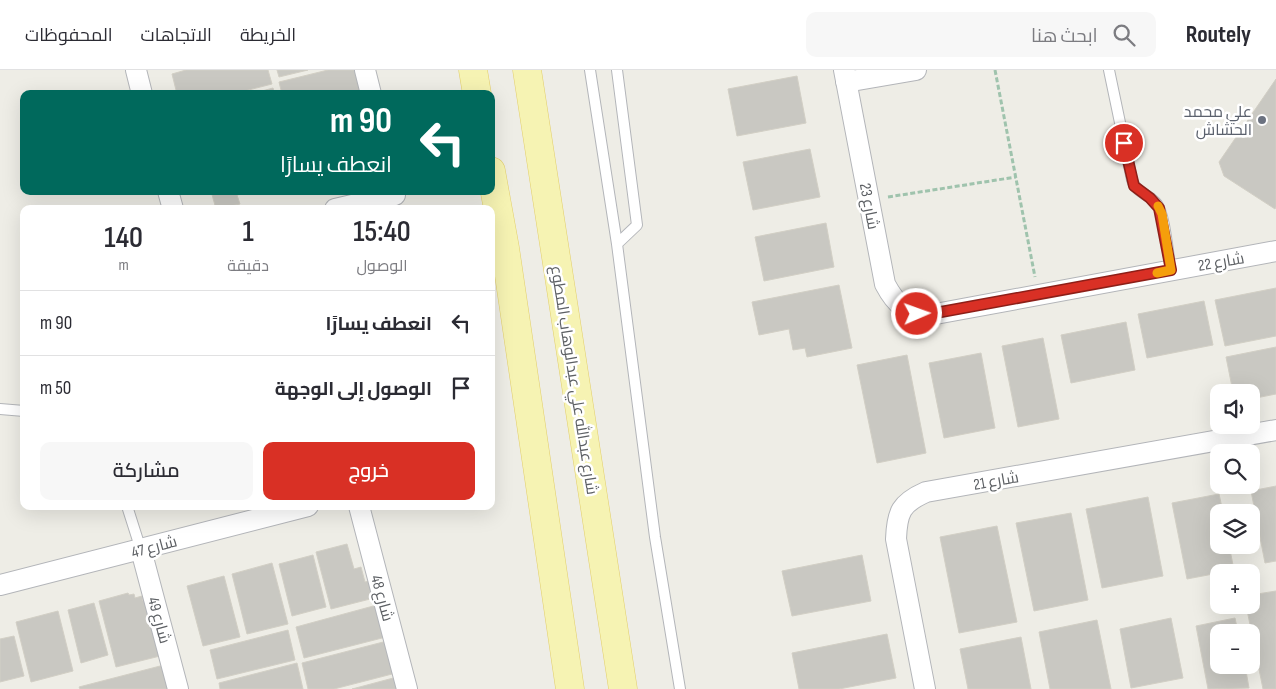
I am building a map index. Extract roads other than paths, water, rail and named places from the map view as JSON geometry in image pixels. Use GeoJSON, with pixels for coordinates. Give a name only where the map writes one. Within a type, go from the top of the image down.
{"type":"FeatureCollection","features":[{"type":"Feature","properties":{"kind":"main road"},"geometry":{"type":"LineString","coordinates":[[473,70],[476,90]]}},
{"type":"Feature","properties":{"kind":"main road","name":"شارع عبدالله علي عبدالوهاب المطوع"},"geometry":{"type":"LineString","coordinates":[[528,70],[623,689]]}},
{"type":"Feature","properties":{"kind":"main road"},"geometry":{"type":"LineString","coordinates":[[495,192],[506,248],[570,689]]}},
{"type":"Feature","properties":{"kind":"street"},"geometry":{"type":"LineString","coordinates":[[136,70],[141,90]]}},
{"type":"Feature","properties":{"kind":"street"},"geometry":{"type":"LineString","coordinates":[[365,70],[370,90]]}},
{"type":"Feature","properties":{"kind":"street"},"geometry":{"type":"LineString","coordinates":[[845,76],[916,70]]}},
{"type":"Feature","properties":{"kind":"street","name":"شارع 23"},"geometry":{"type":"LineString","coordinates":[[845,76],[885,284],[893,299],[903,308],[917,314],[930,314]]}},
{"type":"Feature","properties":{"kind":"street"},"geometry":{"type":"LineString","coordinates":[[357,205],[396,198]]}},
{"type":"Feature","properties":{"kind":"street","name":"شارع 22"},"geometry":{"type":"LineString","coordinates":[[930,314],[1276,251]]}},
{"type":"Feature","properties":{"kind":"street","name":"شارع 21"},"geometry":{"type":"LineString","coordinates":[[925,689],[896,539],[897,520],[902,507],[913,498],[926,492],[1276,430]]}},
{"type":"Feature","properties":{"kind":"street","name":"شارع 47"},"geometry":{"type":"LineString","coordinates":[[0,585],[141,550],[253,512],[271,510]]}},
{"type":"Feature","properties":{"kind":"street","name":"شارع 48"},"geometry":{"type":"LineString","coordinates":[[360,510],[407,689]]}},
{"type":"Feature","properties":{"kind":"street","name":"شارع 49"},"geometry":{"type":"LineString","coordinates":[[141,550],[178,689]]}},
{"type":"Feature","properties":{"kind":"lane"},"geometry":{"type":"LineString","coordinates":[[590,70],[618,244],[655,537],[680,689]]}},
{"type":"Feature","properties":{"kind":"lane"},"geometry":{"type":"LineString","coordinates":[[617,70],[637,225],[618,244]]}},
{"type":"Feature","properties":{"kind":"lane"},"geometry":{"type":"LineString","coordinates":[[1109,70],[1132,180],[1134,186],[1150,198],[1159,208],[1171,270]]}},
{"type":"Feature","properties":{"kind":"lane"},"geometry":{"type":"LineString","coordinates":[[0,409],[20,411]]}},
{"type":"Feature","properties":{"kind":"lane"},"geometry":{"type":"LineString","coordinates":[[128,510],[141,550]]}},
{"type":"Feature","properties":{"kind":"place","name":"علي محمد الحشاش"},"geometry":{"type":"Point","coordinates":[1262,120]}}]}
